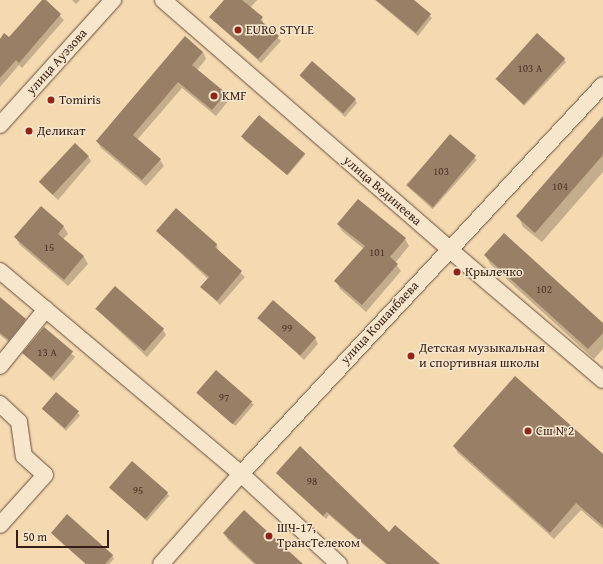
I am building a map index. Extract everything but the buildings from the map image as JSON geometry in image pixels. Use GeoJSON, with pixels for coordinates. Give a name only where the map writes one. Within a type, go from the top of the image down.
{"type":"FeatureCollection","features":[{"type":"Feature","properties":{"kind":"street","name":"улица Ауэзова"},"geometry":{"type":"LineString","coordinates":[[0,125],[113,0]]}},
{"type":"Feature","properties":{"kind":"street","name":"улица Вединеева"},"geometry":{"type":"LineString","coordinates":[[164,0],[449,249],[601,374]]}},
{"type":"Feature","properties":{"kind":"street","name":"улица Кошанбаева"},"geometry":{"type":"LineString","coordinates":[[162,564],[241,474],[449,249],[603,86]]}},
{"type":"Feature","properties":{"kind":"street"},"geometry":{"type":"LineString","coordinates":[[0,270],[241,474],[339,564]]}},
{"type":"Feature","properties":{"kind":"street"},"geometry":{"type":"LineString","coordinates":[[0,366],[46,310]]}},
{"type":"Feature","properties":{"kind":"street"},"geometry":{"type":"LineString","coordinates":[[0,404],[19,422],[24,456],[45,475],[0,525]]}},
{"type":"Feature","properties":{"kind":"place","name":"EURO STYLE"},"geometry":{"type":"Point","coordinates":[238,30]}},
{"type":"Feature","properties":{"kind":"place","name":"KMF"},"geometry":{"type":"Point","coordinates":[214,96]}},
{"type":"Feature","properties":{"kind":"place","name":"Tomiris"},"geometry":{"type":"Point","coordinates":[51,100]}},
{"type":"Feature","properties":{"kind":"place","name":"Деликат"},"geometry":{"type":"Point","coordinates":[29,131]}},
{"type":"Feature","properties":{"kind":"place","name":"Крылечко"},"geometry":{"type":"Point","coordinates":[457,272]}},
{"type":"Feature","properties":{"kind":"place","name":"Детская музыкальная и спортивная школы"},"geometry":{"type":"Point","coordinates":[411,356]}},
{"type":"Feature","properties":{"kind":"place","name":"Сш №2"},"geometry":{"type":"Point","coordinates":[528,431]}},
{"type":"Feature","properties":{"kind":"place","name":"ШЧ-17, ТрансТелеком"},"geometry":{"type":"Point","coordinates":[269,536]}}]}
